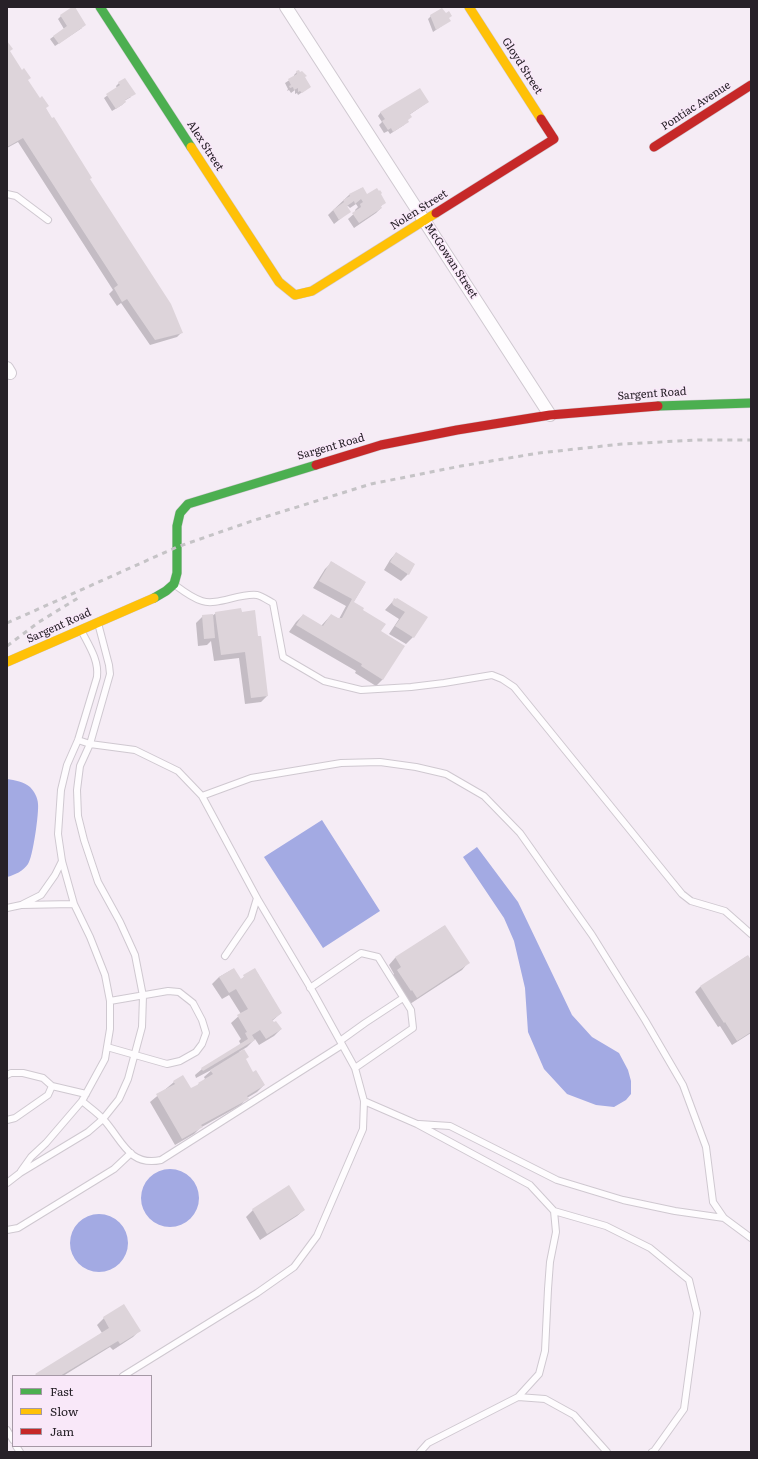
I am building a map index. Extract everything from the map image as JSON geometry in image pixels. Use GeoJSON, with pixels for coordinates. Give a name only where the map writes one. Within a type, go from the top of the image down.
{"type":"FeatureCollection","features":[{"type":"Feature","properties":{"kind":"street","name":"Alex Street"},"geometry":{"type":"LineString","coordinates":[[100,7],[279,282],[295,295]]}},
{"type":"Feature","properties":{"kind":"street","name":"McGowan Street"},"geometry":{"type":"LineString","coordinates":[[286,7],[550,415]]}},
{"type":"Feature","properties":{"kind":"street","name":"Gloyd Street"},"geometry":{"type":"LineString","coordinates":[[469,7],[554,139]]}},
{"type":"Feature","properties":{"kind":"street","name":"Pontiac Avenue"},"geometry":{"type":"LineString","coordinates":[[654,147],[751,85]]}},
{"type":"Feature","properties":{"kind":"street","name":"Nolen Street"},"geometry":{"type":"LineString","coordinates":[[295,295],[312,291],[554,139]]}},
{"type":"Feature","properties":{"kind":"street","name":"Sargent Road"},"geometry":{"type":"LineString","coordinates":[[7,662],[166,592],[174,584],[177,573],[177,526],[180,513],[188,504],[198,500],[381,445],[457,430],[550,415],[646,406],[751,403]]}},
{"type":"Feature","properties":{"kind":"lane"},"geometry":{"type":"LineString","coordinates":[[7,194],[16,196],[48,220]]}},
{"type":"Feature","properties":{"kind":"lane"},"geometry":{"type":"LineString","coordinates":[[174,584],[190,596],[203,602],[216,601],[236,596],[258,595],[273,603],[283,657],[324,680],[361,690],[411,687],[492,675],[502,679],[514,687],[682,894],[691,901],[725,911],[751,934]]}},
{"type":"Feature","properties":{"kind":"lane"},"geometry":{"type":"LineString","coordinates":[[7,1183],[20,1173],[88,1132],[103,1119],[119,1099],[128,1079],[142,1027],[143,996],[135,955],[120,922],[98,882],[84,840],[78,816],[77,790],[80,766],[90,744],[110,674],[98,622]]}},
{"type":"Feature","properties":{"kind":"lane"},"geometry":{"type":"LineString","coordinates":[[20,1173],[31,1157],[46,1143],[82,1101],[104,1059],[110,1029],[110,1001],[105,975],[74,904],[62,861],[58,834],[61,790],[67,765],[78,740],[98,669],[96,660],[80,629]]}},
{"type":"Feature","properties":{"kind":"lane"},"geometry":{"type":"LineString","coordinates":[[78,740],[90,744],[135,750],[178,771],[202,796],[257,898],[355,1068],[364,1101],[362,1129],[318,1236],[294,1266],[257,1293],[125,1375]]}},
{"type":"Feature","properties":{"kind":"lane"},"geometry":{"type":"LineString","coordinates":[[202,796],[251,778],[341,763],[380,762],[416,767],[446,774],[484,796],[520,833],[592,935],[645,1020],[683,1086],[706,1147],[713,1202],[724,1218],[751,1238]]}},
{"type":"Feature","properties":{"kind":"lane"},"geometry":{"type":"LineString","coordinates":[[21,905],[40,895],[56,875],[62,861]]}},
{"type":"Feature","properties":{"kind":"lane"},"geometry":{"type":"LineString","coordinates":[[225,956],[251,918],[257,898]]}},
{"type":"Feature","properties":{"kind":"lane"},"geometry":{"type":"LineString","coordinates":[[7,908],[21,905],[74,904]]}},
{"type":"Feature","properties":{"kind":"lane"},"geometry":{"type":"LineString","coordinates":[[310,988],[361,952],[378,957],[411,1010],[414,1028],[355,1068]]}},
{"type":"Feature","properties":{"kind":"lane"},"geometry":{"type":"LineString","coordinates":[[107,1047],[167,1064],[180,1061],[196,1052],[202,1044],[206,1033],[202,1020],[192,1003],[178,992],[168,991],[110,1001]]}},
{"type":"Feature","properties":{"kind":"lane"},"geometry":{"type":"LineString","coordinates":[[82,1101],[103,1119],[138,1160],[150,1163],[161,1160],[341,1043],[365,1023],[403,998]]}},
{"type":"Feature","properties":{"kind":"lane"},"geometry":{"type":"LineString","coordinates":[[7,1075],[11,1073],[43,1078],[52,1086],[86,1094]]}},
{"type":"Feature","properties":{"kind":"lane"},"geometry":{"type":"LineString","coordinates":[[7,1120],[14,1118],[48,1095],[52,1086]]}},
{"type":"Feature","properties":{"kind":"lane"},"geometry":{"type":"LineString","coordinates":[[364,1101],[418,1124],[530,1185],[554,1211],[606,1226],[650,1248],[689,1280],[698,1313],[684,1409],[652,1452]]}},
{"type":"Feature","properties":{"kind":"lane"},"geometry":{"type":"LineString","coordinates":[[418,1124],[450,1126],[558,1180],[623,1200],[675,1211],[724,1218]]}},
{"type":"Feature","properties":{"kind":"lane"},"geometry":{"type":"LineString","coordinates":[[7,1230],[18,1228],[114,1169],[131,1153]]}},
{"type":"Feature","properties":{"kind":"lane"},"geometry":{"type":"LineString","coordinates":[[420,1452],[428,1443],[518,1397],[539,1374],[545,1351],[550,1262],[556,1232],[554,1211]]}},
{"type":"Feature","properties":{"kind":"lane"},"geometry":{"type":"LineString","coordinates":[[518,1397],[545,1400],[574,1415],[607,1452]]}},
{"type":"Feature","properties":{"kind":"water"},"geometry":{"type":"Polygon","coordinates":[[[7,779],[30,787],[37,797],[38,809],[37,825],[30,860],[24,869],[7,877],[7,779]]]}},
{"type":"Feature","properties":{"kind":"water"},"geometry":{"type":"Polygon","coordinates":[[[322,820],[380,911],[323,948],[264,857],[322,820]]]}},
{"type":"Feature","properties":{"kind":"water"},"geometry":{"type":"Polygon","coordinates":[[[477,847],[518,902],[572,1015],[592,1037],[619,1053],[628,1070],[631,1081],[631,1094],[626,1100],[614,1107],[596,1105],[567,1094],[544,1069],[528,1032],[525,988],[514,941],[504,918],[463,857],[477,847]]]}},
{"type":"Feature","properties":{"kind":"water"},"geometry":{"type":"Polygon","coordinates":[[[170,1169],[186,1174],[194,1182],[199,1198],[194,1214],[186,1222],[170,1227],[154,1222],[146,1214],[141,1198],[146,1182],[154,1174],[170,1169]]]}},
{"type":"Feature","properties":{"kind":"water"},"geometry":{"type":"Polygon","coordinates":[[[99,1214],[115,1219],[123,1227],[128,1243],[123,1259],[115,1267],[99,1272],[83,1267],[75,1259],[70,1243],[75,1227],[83,1219],[99,1214]]]}},
{"type":"Feature","properties":{"kind":"building"},"geometry":{"type":"Polygon","coordinates":[[[72,7],[75,7],[86,25],[59,44],[53,36],[67,26],[60,15],[72,7]]]}},
{"type":"Feature","properties":{"kind":"building"},"geometry":{"type":"Polygon","coordinates":[[[442,8],[446,13],[449,11],[452,16],[449,18],[451,21],[436,30],[430,15],[442,8]]]}},
{"type":"Feature","properties":{"kind":"building"},"geometry":{"type":"Polygon","coordinates":[[[7,41],[13,49],[10,51],[22,70],[24,68],[31,78],[28,80],[40,98],[42,96],[49,106],[46,108],[52,118],[54,117],[92,178],[90,179],[171,304],[183,333],[155,340],[127,299],[122,302],[114,288],[118,285],[23,138],[7,147],[7,41]]]}},
{"type":"Feature","properties":{"kind":"building"},"geometry":{"type":"Polygon","coordinates":[[[299,70],[307,76],[305,77],[311,87],[302,93],[300,91],[298,92],[298,88],[294,90],[293,87],[290,88],[289,86],[291,85],[288,79],[297,74],[296,71],[299,70]]]}},
{"type":"Feature","properties":{"kind":"building"},"geometry":{"type":"Polygon","coordinates":[[[125,78],[136,94],[125,100],[126,102],[116,109],[106,94],[120,85],[118,82],[125,78]]]}},
{"type":"Feature","properties":{"kind":"building"},"geometry":{"type":"Polygon","coordinates":[[[420,88],[429,102],[410,114],[412,117],[408,120],[409,122],[393,132],[391,128],[388,130],[382,121],[385,119],[380,112],[420,88]]]}},
{"type":"Feature","properties":{"kind":"building"},"geometry":{"type":"Polygon","coordinates":[[[363,187],[367,194],[377,188],[379,191],[380,190],[386,203],[381,206],[382,208],[359,223],[352,213],[361,207],[360,204],[363,202],[361,199],[355,204],[354,201],[347,206],[351,212],[339,220],[333,210],[344,202],[343,200],[350,196],[349,194],[363,187]]]}},
{"type":"Feature","properties":{"kind":"building"},"geometry":{"type":"Polygon","coordinates":[[[396,552],[415,564],[409,575],[390,562],[396,552]]]}},
{"type":"Feature","properties":{"kind":"building"},"geometry":{"type":"Polygon","coordinates":[[[331,561],[366,582],[354,602],[364,608],[363,610],[386,624],[381,631],[405,646],[383,680],[361,666],[362,664],[296,625],[303,614],[323,626],[331,614],[338,618],[342,618],[352,599],[319,581],[331,561]]]}},
{"type":"Feature","properties":{"kind":"building"},"geometry":{"type":"Polygon","coordinates":[[[394,598],[397,598],[428,617],[414,638],[395,626],[405,612],[393,605],[392,603],[394,598]]]}},
{"type":"Feature","properties":{"kind":"building"},"geometry":{"type":"Polygon","coordinates":[[[241,608],[242,612],[255,610],[258,636],[261,636],[268,696],[251,698],[245,652],[221,655],[215,612],[241,608]]]}},
{"type":"Feature","properties":{"kind":"building"},"geometry":{"type":"Polygon","coordinates":[[[213,614],[215,638],[204,639],[202,615],[213,614]]]}},
{"type":"Feature","properties":{"kind":"building"},"geometry":{"type":"Polygon","coordinates":[[[445,925],[470,963],[417,998],[397,970],[401,967],[395,957],[445,925]]]}},
{"type":"Feature","properties":{"kind":"building"},"geometry":{"type":"Polygon","coordinates":[[[748,955],[751,960],[751,1032],[737,1041],[700,986],[748,955]]]}},
{"type":"Feature","properties":{"kind":"building"},"geometry":{"type":"Polygon","coordinates":[[[234,968],[241,979],[244,977],[243,975],[255,968],[282,1013],[272,1020],[274,1022],[276,1021],[282,1029],[266,1039],[260,1030],[252,1035],[255,1040],[203,1071],[201,1068],[248,1039],[245,1033],[247,1032],[237,1015],[248,1009],[236,989],[229,993],[219,977],[234,968]]]}},
{"type":"Feature","properties":{"kind":"building"},"geometry":{"type":"Polygon","coordinates":[[[244,1049],[249,1057],[246,1059],[253,1072],[256,1070],[265,1085],[247,1096],[249,1099],[201,1125],[203,1127],[182,1139],[156,1094],[175,1084],[173,1081],[183,1075],[191,1088],[199,1084],[198,1083],[213,1074],[210,1070],[244,1049]]]}},
{"type":"Feature","properties":{"kind":"building"},"geometry":{"type":"Polygon","coordinates":[[[289,1185],[305,1210],[267,1234],[252,1209],[289,1185]]]}},
{"type":"Feature","properties":{"kind":"building"},"geometry":{"type":"Polygon","coordinates":[[[124,1304],[141,1331],[120,1344],[118,1341],[62,1375],[35,1374],[109,1328],[103,1317],[124,1304]]]}},
{"type":"Feature","properties":{"kind":"railway"},"geometry":{"type":"LineString","coordinates":[[7,623],[177,547],[252,521],[371,484],[461,466],[539,453],[622,444],[698,440],[751,440]]}},
{"type":"Feature","properties":{"kind":"railway"},"geometry":{"type":"LineString","coordinates":[[7,646],[39,622],[78,598]]}},
{"type":"Feature","properties":{"kind":"traffic: fast"},"geometry":{"type":"LineString","coordinates":[[100,7],[191,147]]}},
{"type":"Feature","properties":{"kind":"traffic: fast"},"geometry":{"type":"LineString","coordinates":[[658,406],[751,403]]}},
{"type":"Feature","properties":{"kind":"traffic: fast"},"geometry":{"type":"LineString","coordinates":[[154,598],[174,584],[177,573],[177,526],[180,513],[188,504],[316,465]]}},
{"type":"Feature","properties":{"kind":"traffic: slow"},"geometry":{"type":"LineString","coordinates":[[469,7],[541,119]]}},
{"type":"Feature","properties":{"kind":"traffic: slow"},"geometry":{"type":"LineString","coordinates":[[191,147],[279,282],[295,295],[312,291],[436,213]]}},
{"type":"Feature","properties":{"kind":"traffic: slow"},"geometry":{"type":"LineString","coordinates":[[7,662],[154,598]]}},
{"type":"Feature","properties":{"kind":"traffic: jam"},"geometry":{"type":"LineString","coordinates":[[654,147],[751,85]]}},
{"type":"Feature","properties":{"kind":"traffic: jam"},"geometry":{"type":"LineString","coordinates":[[436,213],[554,139],[541,119]]}},
{"type":"Feature","properties":{"kind":"traffic: jam"},"geometry":{"type":"LineString","coordinates":[[316,465],[381,445],[457,430],[550,415],[658,406]]}}]}
